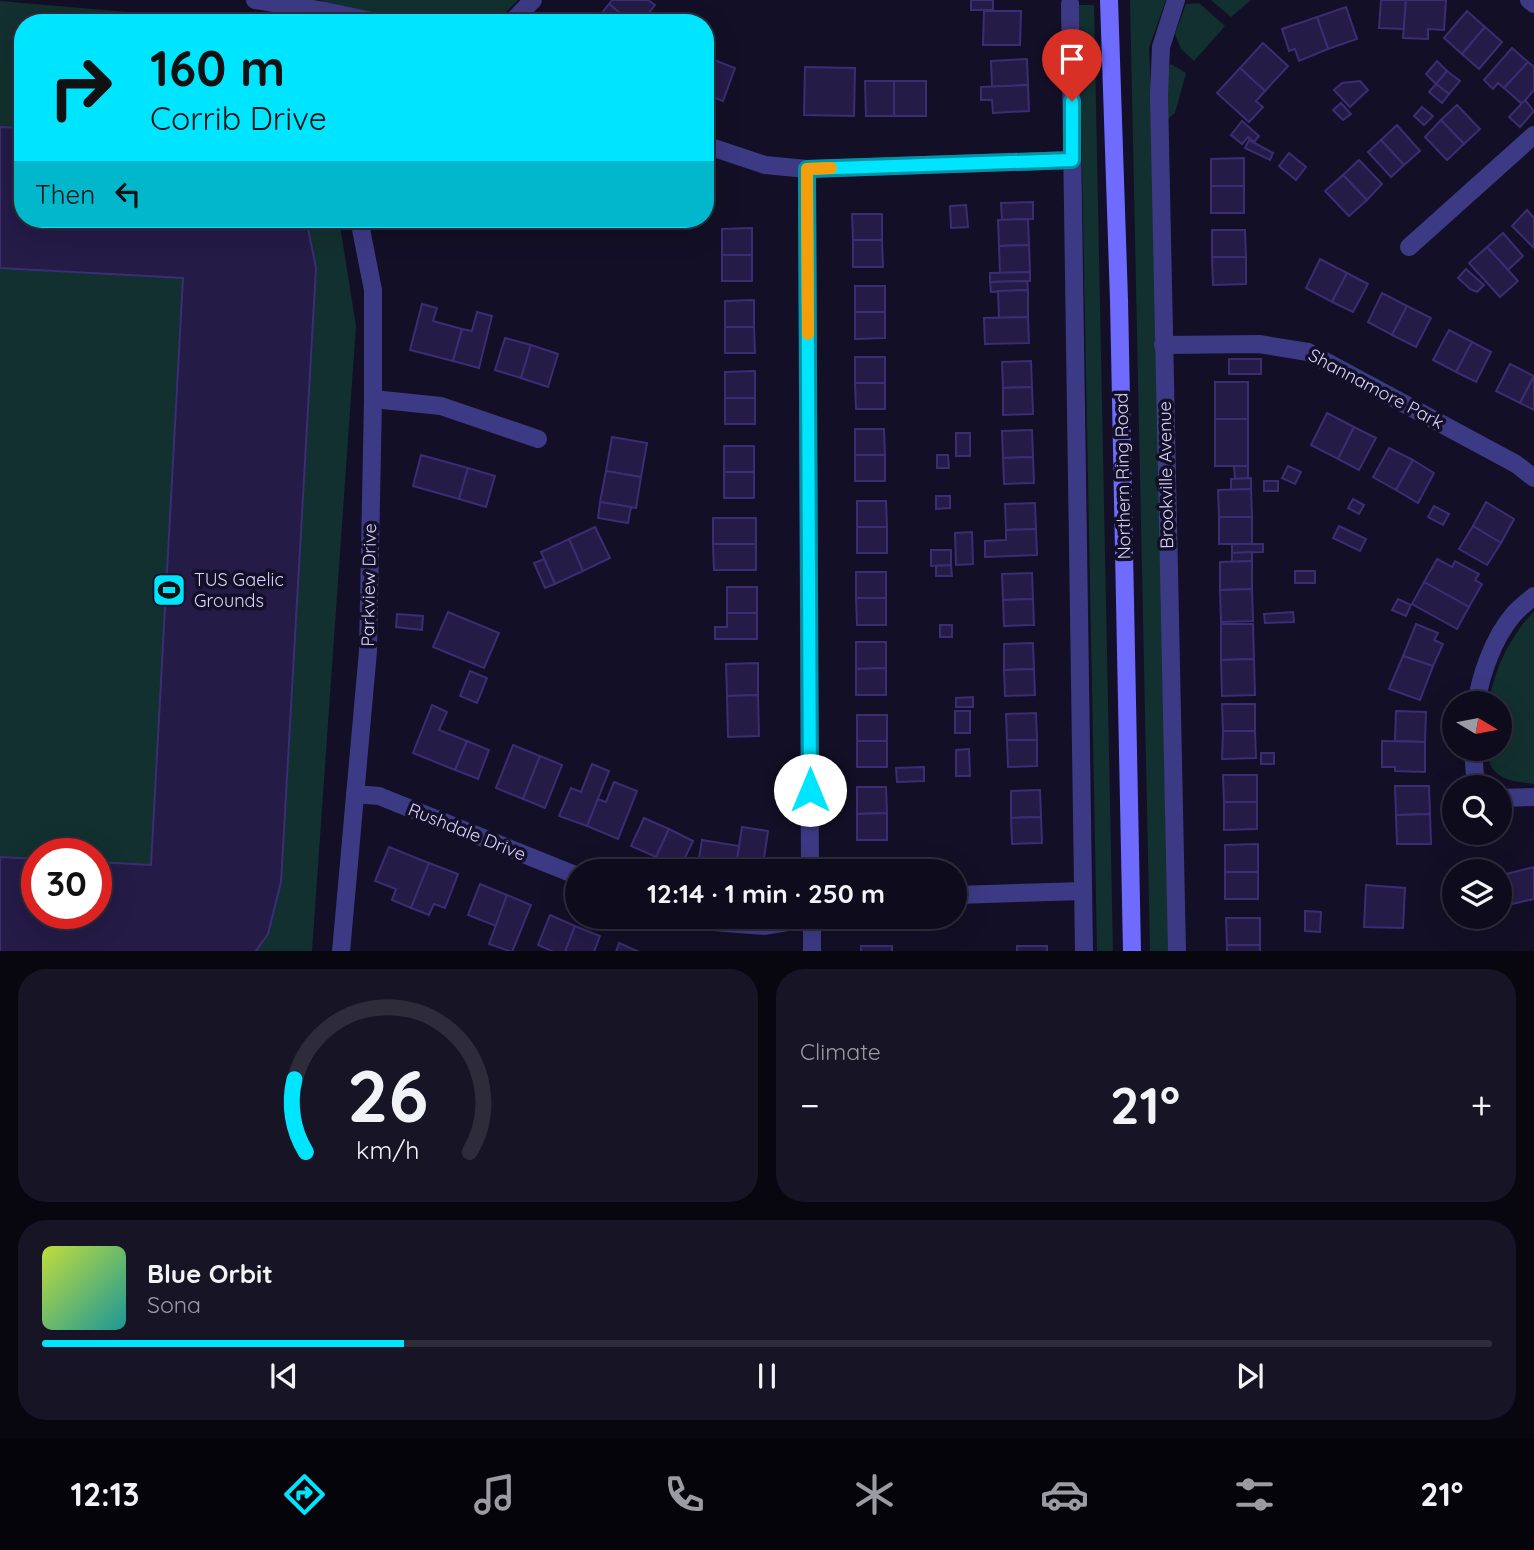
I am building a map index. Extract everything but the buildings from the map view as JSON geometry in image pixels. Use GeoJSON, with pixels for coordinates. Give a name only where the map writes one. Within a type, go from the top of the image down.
{"type":"FeatureCollection","features":[{"type":"Feature","properties":{"kind":"main road","name":"Northern Ring Road"},"geometry":{"type":"LineString","coordinates":[[1109,0],[1120,328],[1132,951]]}},
{"type":"Feature","properties":{"kind":"street"},"geometry":{"type":"LineString","coordinates":[[255,0],[313,14]]}},
{"type":"Feature","properties":{"kind":"street"},"geometry":{"type":"LineString","coordinates":[[520,14],[533,0]]}},
{"type":"Feature","properties":{"kind":"street","name":"Brookville Avenue"},"geometry":{"type":"LineString","coordinates":[[1176,0],[1161,47],[1159,83],[1177,951]]}},
{"type":"Feature","properties":{"kind":"street"},"geometry":{"type":"LineString","coordinates":[[1529,0],[1534,4]]}},
{"type":"Feature","properties":{"kind":"street"},"geometry":{"type":"LineString","coordinates":[[1070,4],[1084,951]]}},
{"type":"Feature","properties":{"kind":"street"},"geometry":{"type":"LineString","coordinates":[[1409,247],[1534,135]]}},
{"type":"Feature","properties":{"kind":"street"},"geometry":{"type":"LineString","coordinates":[[714,148],[765,165],[807,169],[1072,160]]}},
{"type":"Feature","properties":{"kind":"street"},"geometry":{"type":"LineString","coordinates":[[807,169],[810,859]]}},
{"type":"Feature","properties":{"kind":"street","name":"Parkview Drive"},"geometry":{"type":"LineString","coordinates":[[341,951],[368,651],[373,290],[361,228]]}},
{"type":"Feature","properties":{"kind":"street","name":"Shannamore Park"},"geometry":{"type":"LineString","coordinates":[[1163,345],[1259,344],[1308,352],[1516,464],[1534,478]]}},
{"type":"Feature","properties":{"kind":"street"},"geometry":{"type":"LineString","coordinates":[[373,398],[441,406],[538,439]]}},
{"type":"Feature","properties":{"kind":"street"},"geometry":{"type":"LineString","coordinates":[[1478,691],[1494,646],[1513,615],[1534,596]]}},
{"type":"Feature","properties":{"kind":"street","name":"Rushdale Drive"},"geometry":{"type":"LineString","coordinates":[[355,793],[379,796],[565,871]]}},
{"type":"Feature","properties":{"kind":"street"},"geometry":{"type":"LineString","coordinates":[[1512,798],[1534,797]]}},
{"type":"Feature","properties":{"kind":"street"},"geometry":{"type":"LineString","coordinates":[[967,895],[1083,891]]}},
{"type":"Feature","properties":{"kind":"street"},"geometry":{"type":"LineString","coordinates":[[812,929],[812,951]]}},
{"type":"Feature","properties":{"kind":"green space"},"geometry":{"type":"Polygon","coordinates":[[[319,0],[518,0],[504,14],[376,14],[319,0]]]}},
{"type":"Feature","properties":{"kind":"green space"},"geometry":{"type":"Polygon","coordinates":[[[1130,0],[1166,0],[1149,48],[1163,345],[1171,951],[1150,951],[1130,0]]]}},
{"type":"Feature","properties":{"kind":"green space"},"geometry":{"type":"Polygon","coordinates":[[[1211,0],[1251,0],[1231,17],[1211,0]]]}},
{"type":"Feature","properties":{"kind":"green space","name":"TUS Gaelic Grounds"},"geometry":{"type":"Polygon","coordinates":[[[0,1],[152,14],[14,14],[14,228],[340,228],[356,326],[312,951],[0,951],[0,1]]]}},
{"type":"Feature","properties":{"kind":"green space"},"geometry":{"type":"Polygon","coordinates":[[[1199,3],[1225,26],[1194,61],[1181,49],[1175,34],[1186,4],[1199,3]]]}},
{"type":"Feature","properties":{"kind":"green space"},"geometry":{"type":"Polygon","coordinates":[[[1079,5],[1094,5],[1113,951],[1097,951],[1079,5]]]}},
{"type":"Feature","properties":{"kind":"green space"},"geometry":{"type":"Polygon","coordinates":[[[1171,64],[1186,73],[1175,113],[1168,119],[1166,69],[1171,64]]]}},
{"type":"Feature","properties":{"kind":"green space"},"geometry":{"type":"Polygon","coordinates":[[[1534,611],[1534,784],[1512,780],[1512,775],[1500,775],[1489,761],[1512,761],[1512,691],[1491,691],[1511,642],[1534,611]]]}},
{"type":"Feature","properties":{"kind":"slow traffic"},"geometry":{"type":"LineString","coordinates":[[808,334],[807,169],[831,168]]}},
{"type":"Feature","properties":{"kind":"place","name":"TUS Gaelic Grounds"},"geometry":{"type":"Point","coordinates":[169,590]}},
{"type":"Feature","properties":{"kind":"route"},"geometry":{"type":"LineString","coordinates":[[810,790],[807,169],[1072,160],[1072,101]]}}]}
